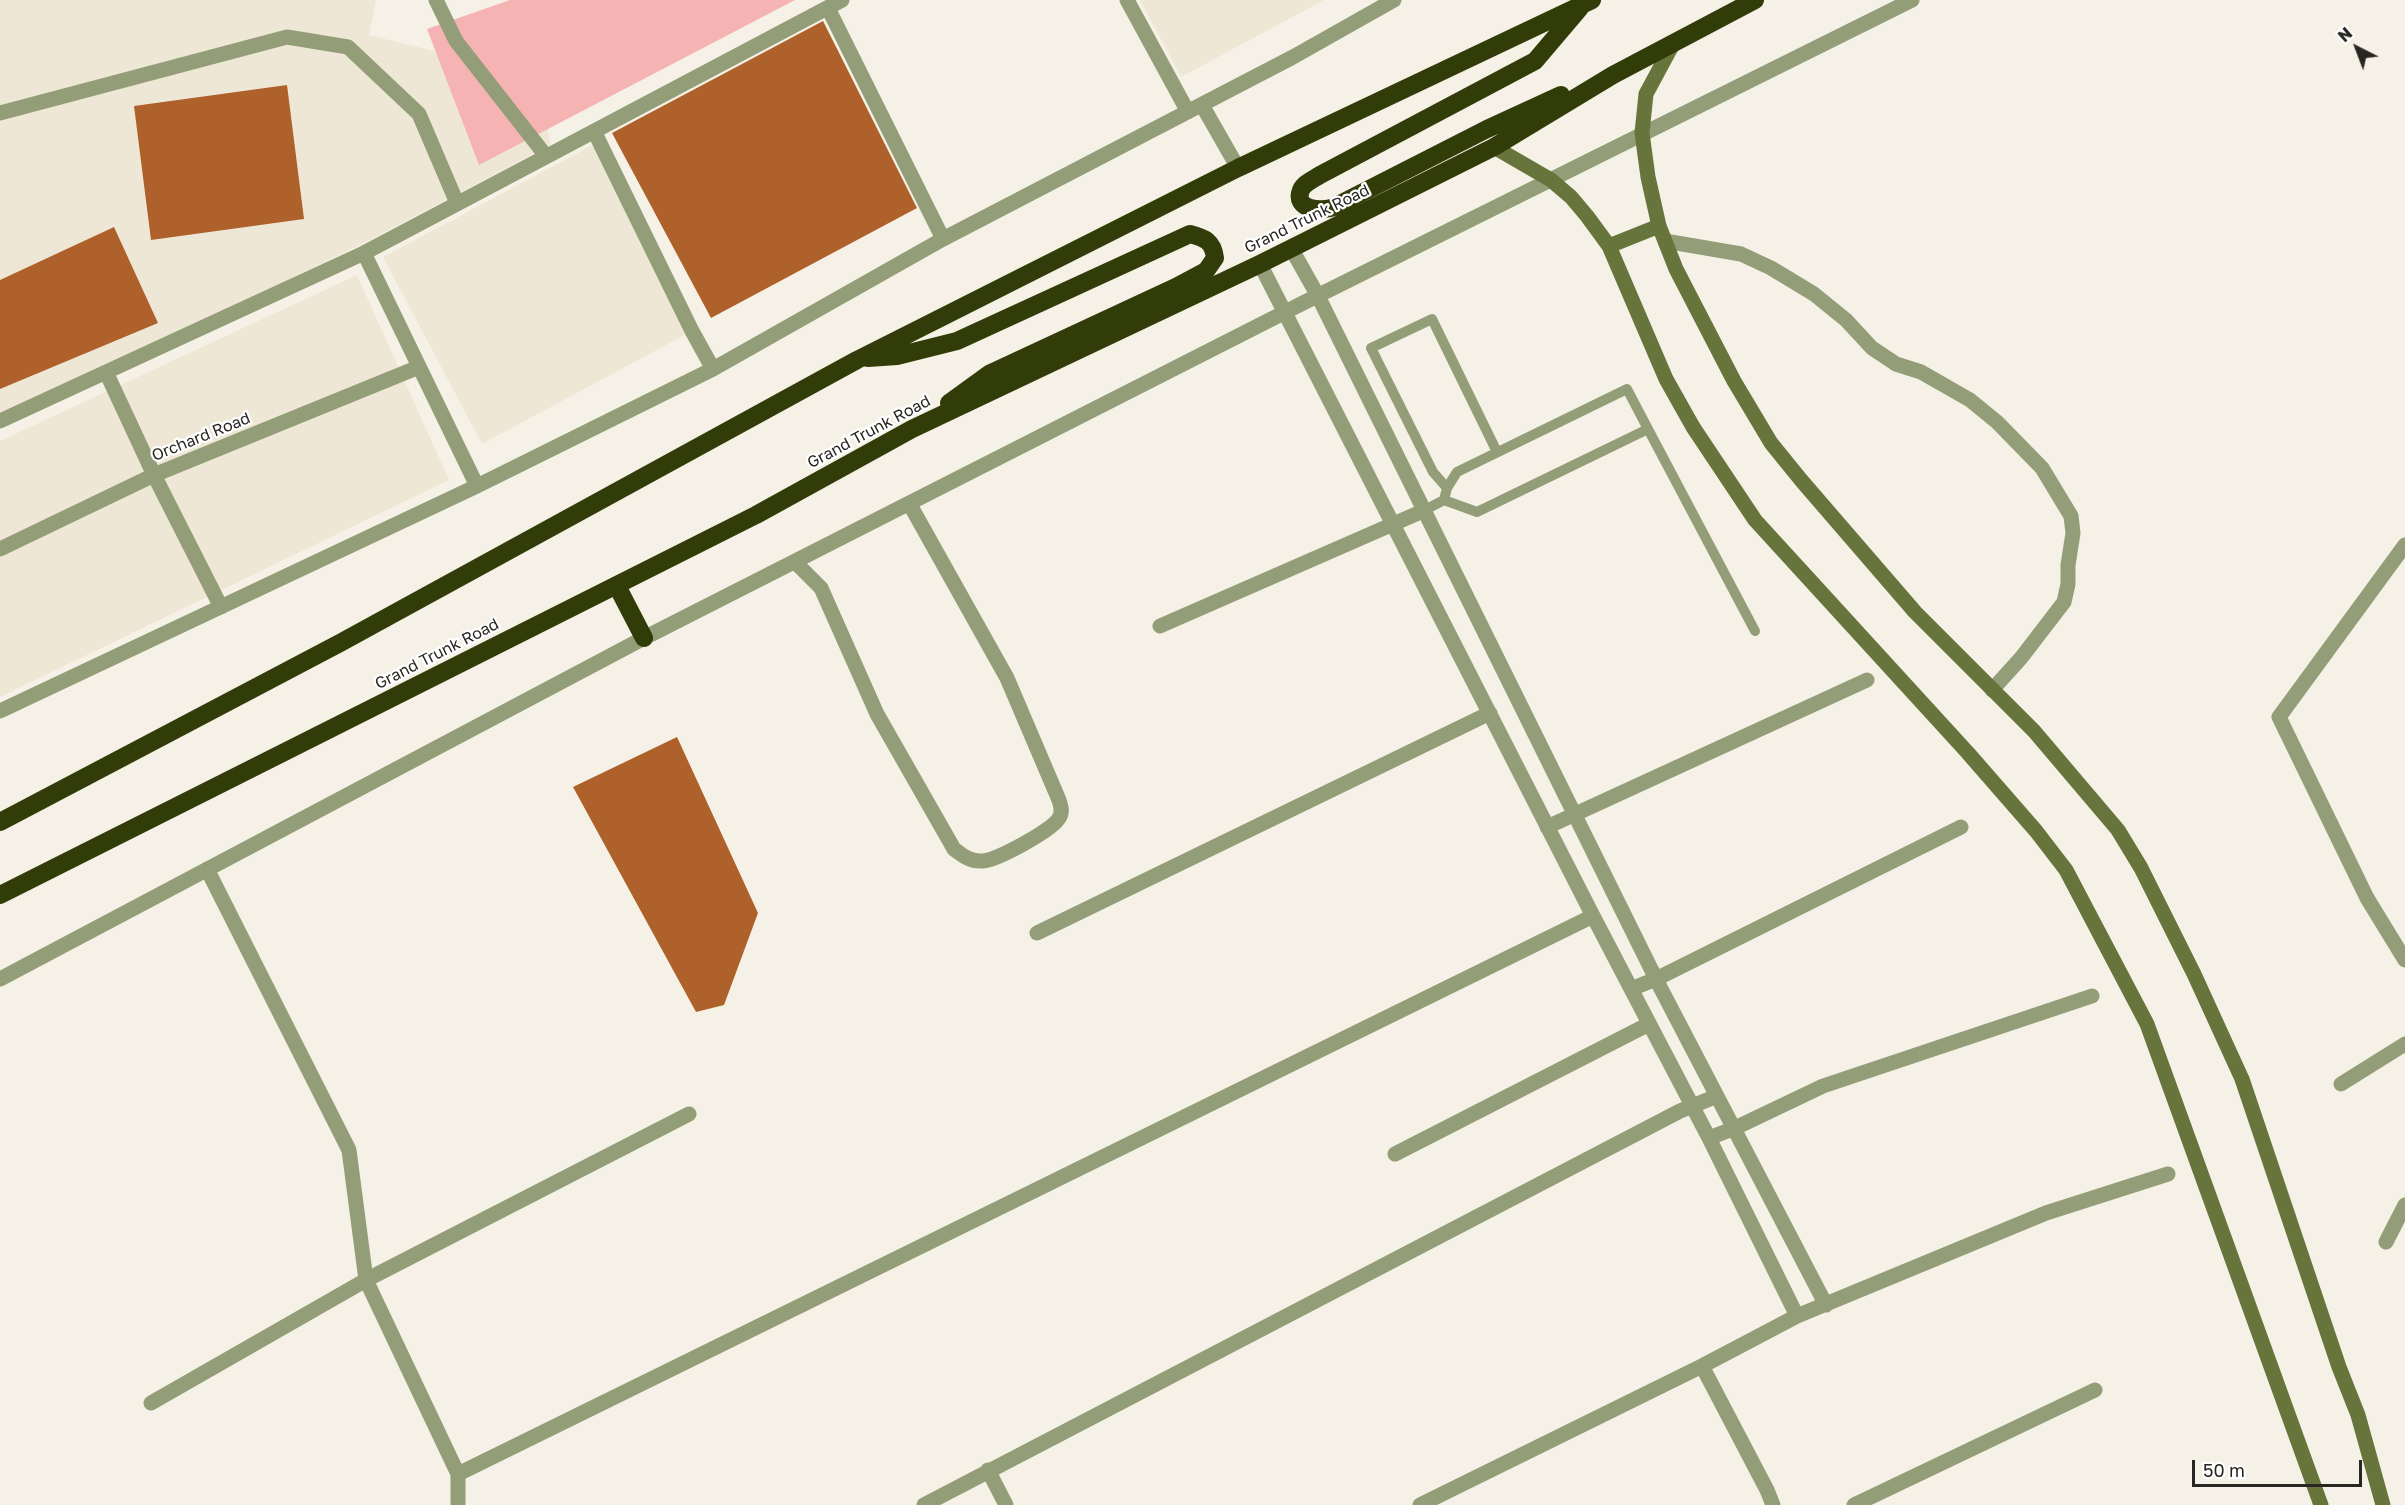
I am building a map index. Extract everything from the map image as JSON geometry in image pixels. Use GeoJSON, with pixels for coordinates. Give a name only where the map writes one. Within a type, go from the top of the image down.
{"type":"FeatureCollection","features":[{"type":"Feature","properties":{"kind":"highway","name":"Grand Trunk Road"},"geometry":{"type":"LineString","coordinates":[[0,895],[756,515],[912,429],[1260,264],[1494,147],[1612,75],[1755,0]]}},
{"type":"Feature","properties":{"kind":"highway"},"geometry":{"type":"LineString","coordinates":[[1587,2],[1535,61],[1308,182],[1301,190],[1301,198],[1306,206],[1323,212],[1527,110],[1596,79],[1612,75]]}},
{"type":"Feature","properties":{"kind":"highway"},"geometry":{"type":"LineString","coordinates":[[0,822],[340,643],[857,360],[1238,168],[1587,2]]}},
{"type":"Feature","properties":{"kind":"highway"},"geometry":{"type":"LineString","coordinates":[[857,360],[897,356],[957,341],[1190,234],[1207,238],[1214,248],[1215,258],[1206,271],[989,374],[912,429]]}},
{"type":"Feature","properties":{"kind":"highway"},"geometry":{"type":"LineString","coordinates":[[617,586],[644,638]]}},
{"type":"Feature","properties":{"kind":"street"},"geometry":{"type":"LineString","coordinates":[[436,0],[456,41],[546,156]]}},
{"type":"Feature","properties":{"kind":"street"},"geometry":{"type":"LineString","coordinates":[[0,421],[364,253],[842,0]]}},
{"type":"Feature","properties":{"kind":"street"},"geometry":{"type":"LineString","coordinates":[[1127,0],[1188,112]]}},
{"type":"Feature","properties":{"kind":"street"},"geometry":{"type":"LineString","coordinates":[[0,711],[477,486],[713,369],[943,239],[1202,105],[1394,0]]}},
{"type":"Feature","properties":{"kind":"street"},"geometry":{"type":"LineString","coordinates":[[0,979],[644,638],[1318,296],[1912,0]]}},
{"type":"Feature","properties":{"kind":"street"},"geometry":{"type":"LineString","coordinates":[[828,8],[943,239]]}},
{"type":"Feature","properties":{"kind":"street"},"geometry":{"type":"LineString","coordinates":[[0,113],[287,36],[348,47],[419,114],[457,203]]}},
{"type":"Feature","properties":{"kind":"street"},"geometry":{"type":"LineString","coordinates":[[1676,40],[1646,94],[1642,133],[1648,177],[1659,226],[1676,269],[1719,354],[1771,443],[1915,612],[2034,731],[2118,830],[2141,868],[2194,974],[2242,1079],[2339,1367],[2358,1414],[2383,1505]]}},
{"type":"Feature","properties":{"kind":"street"},"geometry":{"type":"LineString","coordinates":[[1202,105],[1238,168]]}},
{"type":"Feature","properties":{"kind":"street"},"geometry":{"type":"LineString","coordinates":[[594,130],[692,331],[713,369]]}},
{"type":"Feature","properties":{"kind":"street"},"geometry":{"type":"LineString","coordinates":[[1494,147],[1551,180],[1571,197],[1609,246],[1666,379],[1693,427],[1755,520],[1968,753],[2036,831],[2066,870],[2147,1024],[2321,1505]]}},
{"type":"Feature","properties":{"kind":"street"},"geometry":{"type":"LineString","coordinates":[[1609,246],[1659,226]]}},
{"type":"Feature","properties":{"kind":"street"},"geometry":{"type":"LineString","coordinates":[[1665,241],[1741,254],[1771,268],[1814,294],[1845,320],[1872,348],[1896,364],[1921,372],[1970,400],[1997,422],[2042,468],[2071,516],[2073,533],[2064,602],[1992,690]]}},
{"type":"Feature","properties":{"kind":"street"},"geometry":{"type":"LineString","coordinates":[[1291,248],[1318,296],[1656,979],[1827,1305]]}},
{"type":"Feature","properties":{"kind":"street"},"geometry":{"type":"LineString","coordinates":[[364,253],[477,486]]}},
{"type":"Feature","properties":{"kind":"street"},"geometry":{"type":"LineString","coordinates":[[1260,264],[1650,1024],[1797,1316]]}},
{"type":"Feature","properties":{"kind":"street","name":"Orchard Road"},"geometry":{"type":"LineString","coordinates":[[0,549],[154,475],[419,367]]}},
{"type":"Feature","properties":{"kind":"street"},"geometry":{"type":"LineString","coordinates":[[106,372],[154,475],[221,607]]}},
{"type":"Feature","properties":{"kind":"street"},"geometry":{"type":"LineString","coordinates":[[795,562],[821,588],[877,714],[954,849],[966,858],[984,861],[1021,845],[1044,832],[1059,818],[1062,809],[1007,678],[909,503]]}},
{"type":"Feature","properties":{"kind":"street"},"geometry":{"type":"LineString","coordinates":[[1160,626],[1423,511]]}},
{"type":"Feature","properties":{"kind":"street"},"geometry":{"type":"LineString","coordinates":[[2405,545],[2279,717],[2367,898],[2405,960]]}},
{"type":"Feature","properties":{"kind":"street"},"geometry":{"type":"LineString","coordinates":[[1547,826],[1867,680]]}},
{"type":"Feature","properties":{"kind":"street"},"geometry":{"type":"LineString","coordinates":[[1037,933],[1490,713]]}},
{"type":"Feature","properties":{"kind":"street"},"geometry":{"type":"LineString","coordinates":[[1631,989],[1656,979],[1961,827]]}},
{"type":"Feature","properties":{"kind":"street"},"geometry":{"type":"LineString","coordinates":[[207,870],[349,1150],[366,1280],[458,1474],[458,1505]]}},
{"type":"Feature","properties":{"kind":"street"},"geometry":{"type":"LineString","coordinates":[[458,1474],[1593,916]]}},
{"type":"Feature","properties":{"kind":"street"},"geometry":{"type":"LineString","coordinates":[[1708,1138],[1735,1128],[1823,1086],[2092,996]]}},
{"type":"Feature","properties":{"kind":"street"},"geometry":{"type":"LineString","coordinates":[[1395,1154],[1650,1024]]}},
{"type":"Feature","properties":{"kind":"street"},"geometry":{"type":"LineString","coordinates":[[2341,1084],[2405,1044]]}},
{"type":"Feature","properties":{"kind":"street"},"geometry":{"type":"LineString","coordinates":[[924,1505],[1692,1107],[1718,1096]]}},
{"type":"Feature","properties":{"kind":"street"},"geometry":{"type":"LineString","coordinates":[[152,1403],[366,1280],[689,1114]]}},
{"type":"Feature","properties":{"kind":"street"},"geometry":{"type":"LineString","coordinates":[[1420,1505],[1702,1366],[1797,1316],[2046,1213],[2168,1174]]}},
{"type":"Feature","properties":{"kind":"street"},"geometry":{"type":"LineString","coordinates":[[2386,1242],[2405,1205]]}},
{"type":"Feature","properties":{"kind":"street"},"geometry":{"type":"LineString","coordinates":[[1702,1366],[1773,1505]]}},
{"type":"Feature","properties":{"kind":"street"},"geometry":{"type":"LineString","coordinates":[[1854,1505],[2095,1390]]}},
{"type":"Feature","properties":{"kind":"street"},"geometry":{"type":"LineString","coordinates":[[988,1470],[1006,1505]]}},
{"type":"Feature","properties":{"kind":"lane"},"geometry":{"type":"LineString","coordinates":[[1447,488],[1433,471],[1371,348],[1432,318],[1497,452]]}},
{"type":"Feature","properties":{"kind":"lane"},"geometry":{"type":"LineString","coordinates":[[1444,500],[1447,488],[1457,472],[1628,388],[1755,631]]}},
{"type":"Feature","properties":{"kind":"lane"},"geometry":{"type":"LineString","coordinates":[[1423,511],[1444,500],[1477,512],[1648,429]]}},
{"type":"Feature","properties":{"kind":"shaded area"},"geometry":{"type":"Polygon","coordinates":[[[0,0],[376,0],[369,35],[450,55],[548,127],[550,145],[362,244],[0,418],[0,0]]]}},
{"type":"Feature","properties":{"kind":"shaded area"},"geometry":{"type":"Polygon","coordinates":[[[510,0],[795,0],[479,165],[427,29],[510,0]]]}},
{"type":"Feature","properties":{"kind":"shaded area"},"geometry":{"type":"Polygon","coordinates":[[[1140,0],[1324,0],[1181,77],[1140,0]]]}},
{"type":"Feature","properties":{"kind":"shaded area"},"geometry":{"type":"Polygon","coordinates":[[[593,145],[692,331],[482,444],[383,257],[593,145]]]}},
{"type":"Feature","properties":{"kind":"shaded area"},"geometry":{"type":"Polygon","coordinates":[[[357,275],[449,480],[0,697],[0,441],[357,275]]]}},
{"type":"Feature","properties":{"kind":"building"},"geometry":{"type":"Polygon","coordinates":[[[823,21],[917,208],[711,318],[612,133],[823,21]]]}},
{"type":"Feature","properties":{"kind":"building"},"geometry":{"type":"Polygon","coordinates":[[[287,85],[304,219],[151,240],[134,106],[287,85]]]}},
{"type":"Feature","properties":{"kind":"building"},"geometry":{"type":"Polygon","coordinates":[[[114,227],[158,323],[0,389],[0,280],[114,227]]]}},
{"type":"Feature","properties":{"kind":"building"},"geometry":{"type":"Polygon","coordinates":[[[677,737],[758,913],[724,1005],[696,1012],[573,787],[677,737]]]}}]}
